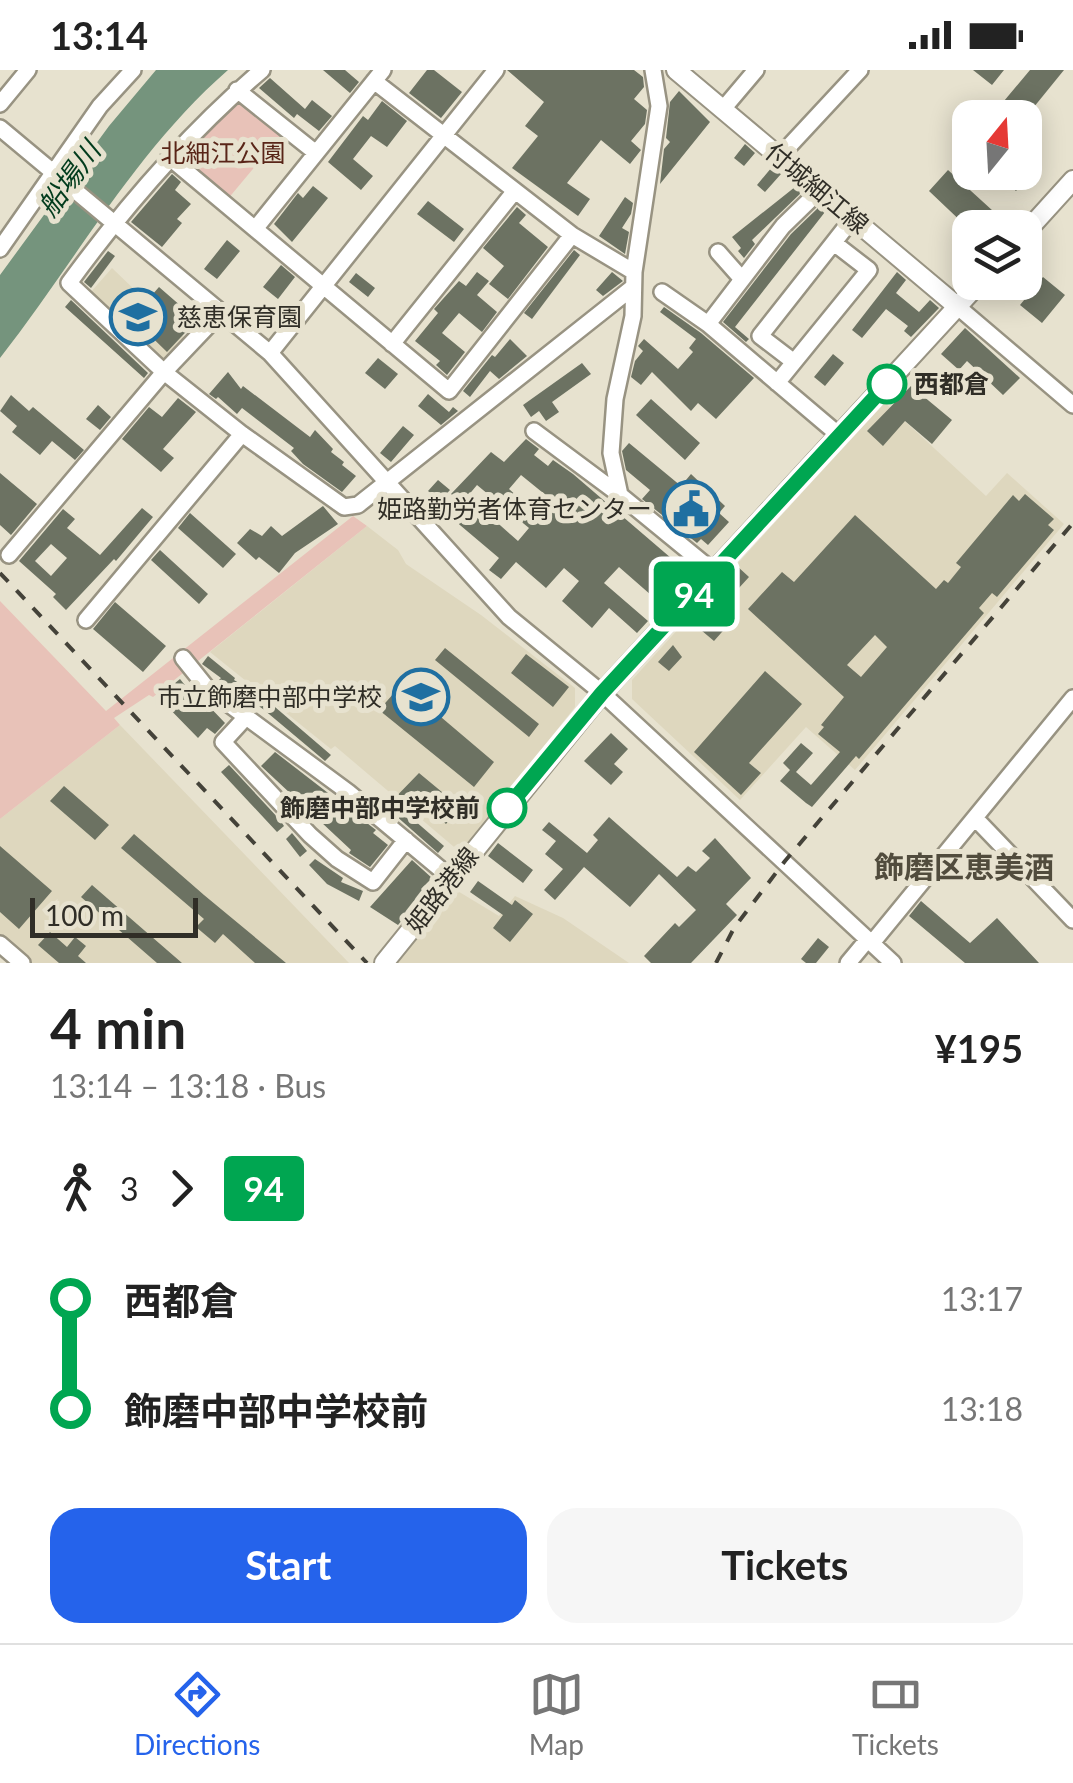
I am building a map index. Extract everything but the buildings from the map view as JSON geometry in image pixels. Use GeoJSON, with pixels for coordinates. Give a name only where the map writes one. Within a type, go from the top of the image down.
{"type":"FeatureCollection","features":[{"type":"Feature","properties":{"kind":"main road","name":"付城細江線"},"geometry":{"type":"LineString","coordinates":[[676,70],[958,306]]}},
{"type":"Feature","properties":{"kind":"main road"},"geometry":{"type":"LineString","coordinates":[[1042,214],[1073,180]]}},
{"type":"Feature","properties":{"kind":"main road","name":"姫路港線"},"geometry":{"type":"LineString","coordinates":[[384,963],[602,693],[964,300]]}},
{"type":"Feature","properties":{"kind":"street"},"geometry":{"type":"LineString","coordinates":[[0,104],[28,70]]}},
{"type":"Feature","properties":{"kind":"street"},"geometry":{"type":"LineString","coordinates":[[0,249],[100,106],[133,70]]}},
{"type":"Feature","properties":{"kind":"street"},"geometry":{"type":"LineString","coordinates":[[262,70],[169,157],[69,283],[164,372],[242,434],[344,506],[358,505],[633,280]]}},
{"type":"Feature","properties":{"kind":"street"},"geometry":{"type":"LineString","coordinates":[[270,352],[496,70]]}},
{"type":"Feature","properties":{"kind":"street"},"geometry":{"type":"LineString","coordinates":[[620,495],[611,453],[614,399],[632,316],[633,280],[659,106],[652,70]]}},
{"type":"Feature","properties":{"kind":"street"},"geometry":{"type":"LineString","coordinates":[[723,109],[756,70]]}},
{"type":"Feature","properties":{"kind":"street"},"geometry":{"type":"LineString","coordinates":[[780,156],[860,70]]}},
{"type":"Feature","properties":{"kind":"street"},"geometry":{"type":"LineString","coordinates":[[255,229],[379,76],[514,192],[633,280]]}},
{"type":"Feature","properties":{"kind":"street"},"geometry":{"type":"LineString","coordinates":[[238,90],[316,153]]}},
{"type":"Feature","properties":{"kind":"street"},"geometry":{"type":"LineString","coordinates":[[0,128],[270,352],[509,617],[602,693],[893,963]]}},
{"type":"Feature","properties":{"kind":"street"},"geometry":{"type":"LineString","coordinates":[[169,157],[472,414]]}},
{"type":"Feature","properties":{"kind":"street"},"geometry":{"type":"LineString","coordinates":[[708,324],[783,226],[820,190]]}},
{"type":"Feature","properties":{"kind":"street"},"geometry":{"type":"LineString","coordinates":[[392,344],[514,192]]}},
{"type":"Feature","properties":{"kind":"street"},"geometry":{"type":"LineString","coordinates":[[794,362],[760,336],[853,218]]}},
{"type":"Feature","properties":{"kind":"street"},"geometry":{"type":"LineString","coordinates":[[448,391],[572,235]]}},
{"type":"Feature","properties":{"kind":"street"},"geometry":{"type":"LineString","coordinates":[[777,382],[869,270],[834,243]]}},
{"type":"Feature","properties":{"kind":"street"},"geometry":{"type":"LineString","coordinates":[[718,252],[742,278]]}},
{"type":"Feature","properties":{"kind":"street"},"geometry":{"type":"LineString","coordinates":[[662,292],[708,324],[840,436]]}},
{"type":"Feature","properties":{"kind":"street"},"geometry":{"type":"LineString","coordinates":[[958,306],[1073,405]]}},
{"type":"Feature","properties":{"kind":"street"},"geometry":{"type":"LineString","coordinates":[[9,554],[220,312]]}},
{"type":"Feature","properties":{"kind":"street"},"geometry":{"type":"LineString","coordinates":[[534,430],[714,572]]}},
{"type":"Feature","properties":{"kind":"street"},"geometry":{"type":"LineString","coordinates":[[86,620],[242,434]]}},
{"type":"Feature","properties":{"kind":"street"},"geometry":{"type":"LineString","coordinates":[[183,658],[207,688],[348,792],[451,878]]}},
{"type":"Feature","properties":{"kind":"street"},"geometry":{"type":"LineString","coordinates":[[848,963],[1073,698]]}},
{"type":"Feature","properties":{"kind":"street"},"geometry":{"type":"LineString","coordinates":[[246,718],[223,742],[337,859],[373,882],[406,840]]}},
{"type":"Feature","properties":{"kind":"street"},"geometry":{"type":"LineString","coordinates":[[975,818],[1073,920]]}},
{"type":"Feature","properties":{"kind":"street"},"geometry":{"type":"LineString","coordinates":[[0,944],[22,963]]}},
{"type":"Feature","properties":{"kind":"shaded area"},"geometry":{"type":"Polygon","coordinates":[[[156,70],[228,70],[135,171],[0,358],[0,275],[109,126],[156,70]]]}},
{"type":"Feature","properties":{"kind":"shaded area","name":"慈恵保育園"},"geometry":{"type":"Polygon","coordinates":[[[112,268],[187,340],[167,360],[160,359],[90,293],[112,268]]]}},
{"type":"Feature","properties":{"kind":"shaded area"},"geometry":{"type":"Polygon","coordinates":[[[884,402],[986,496],[1007,473],[1064,524],[855,770],[806,727],[740,800],[632,699],[632,680],[884,402]]]}},
{"type":"Feature","properties":{"kind":"shaded area","name":"市立飾磨中部中学校"},"geometry":{"type":"Polygon","coordinates":[[[367,526],[398,550],[406,564],[481,615],[575,688],[575,707],[460,852],[335,746],[331,749],[210,652],[367,526]]]}},
{"type":"Feature","properties":{"kind":"shaded area"},"geometry":{"type":"Polygon","coordinates":[[[120,725],[349,963],[32,963],[0,936],[0,819],[120,725]]]}},
{"type":"Feature","properties":{"kind":"shaded area"},"geometry":{"type":"Polygon","coordinates":[[[451,887],[499,916],[515,896],[563,918],[629,963],[393,963],[451,887]]]}},
{"type":"Feature","properties":{"kind":"green space","name":"北細江公園"},"geometry":{"type":"Polygon","coordinates":[[[235,98],[283,133],[227,200],[180,159],[181,149],[235,98]]]}},
{"type":"Feature","properties":{"kind":"green space"},"geometry":{"type":"Polygon","coordinates":[[[353,516],[367,526],[153,697],[149,695],[114,718],[120,725],[0,819],[0,601],[106,711],[353,516]]]}},
{"type":"Feature","properties":{"kind":"railway"},"geometry":{"type":"LineString","coordinates":[[716,963],[734,928],[785,861],[1073,523]]}},
{"type":"Feature","properties":{"kind":"railway"},"geometry":{"type":"LineString","coordinates":[[0,573],[367,963]]}},
{"type":"Feature","properties":{"kind":"bus line","name":"94"},"geometry":{"type":"LineString","coordinates":[[507,808],[602,693],[887,384]]}},
{"type":"Feature","properties":{"kind":"place","name":"慈恵保育園"},"geometry":{"type":"Point","coordinates":[138,317]}},
{"type":"Feature","properties":{"kind":"place","name":"西都倉"},"geometry":{"type":"Point","coordinates":[887,384]}},
{"type":"Feature","properties":{"kind":"place","name":"姫路勤労者体育センター"},"geometry":{"type":"Point","coordinates":[691,509]}},
{"type":"Feature","properties":{"kind":"place","name":"市立飾磨中部中学校"},"geometry":{"type":"Point","coordinates":[421,697]}},
{"type":"Feature","properties":{"kind":"place","name":"飾磨中部中学校前"},"geometry":{"type":"Point","coordinates":[507,808]}},
{"type":"Feature","properties":{"kind":"district","name":"飾磨区恵美酒"},"geometry":{"type":"Point","coordinates":[964,868]}},
{"type":"Feature","properties":{"kind":"water label","name":"船場川"},"geometry":{"type":"Point","coordinates":[69,179]}}]}
